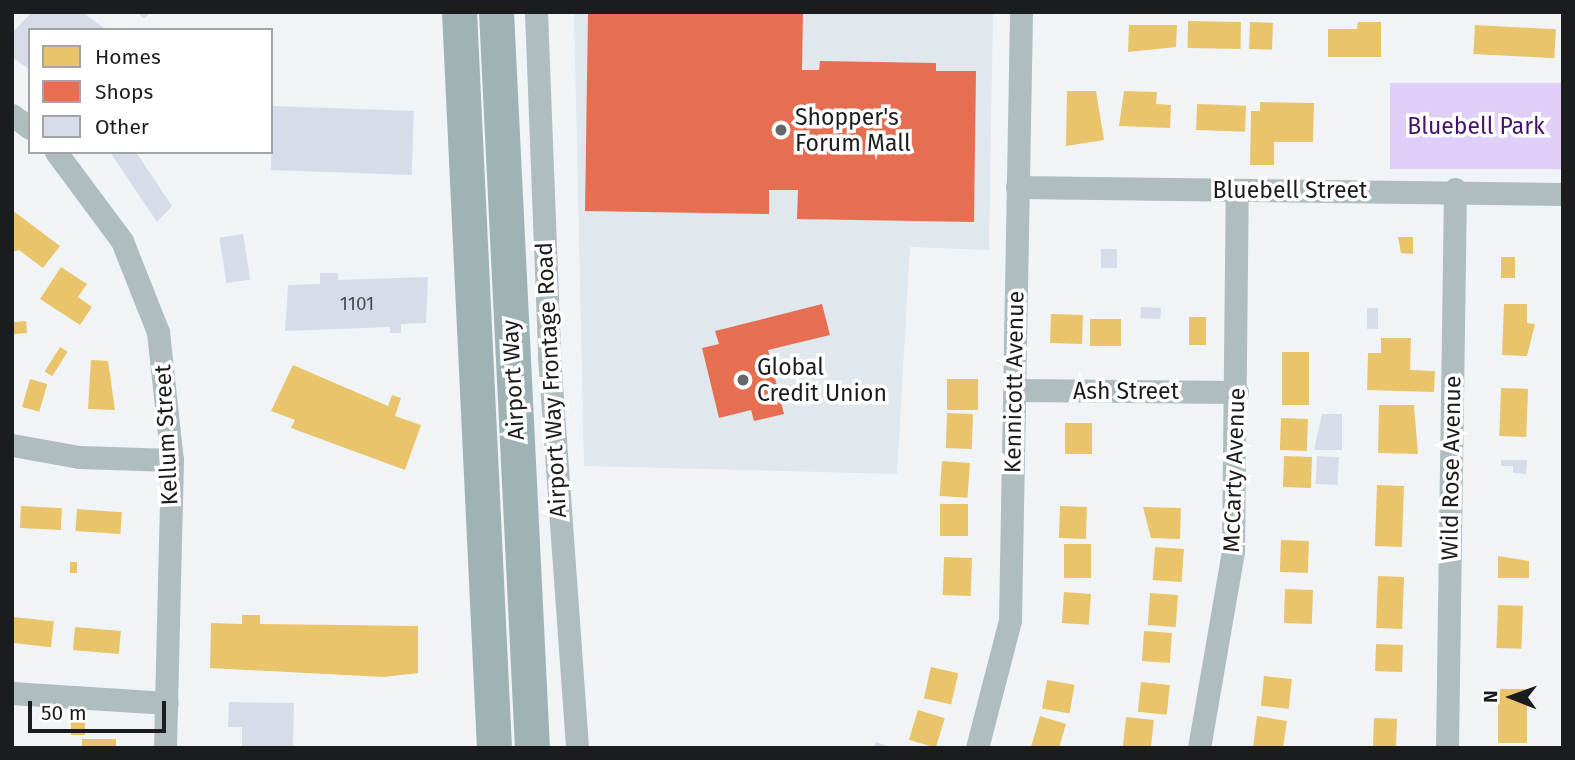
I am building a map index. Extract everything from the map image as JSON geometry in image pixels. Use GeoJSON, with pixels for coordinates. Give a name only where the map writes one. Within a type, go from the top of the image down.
{"type":"FeatureCollection","features":[{"type":"Feature","properties":{"kind":"main road","name":"Airport Way"},"geometry":{"type":"LineString","coordinates":[[459,12],[494,748]]}},
{"type":"Feature","properties":{"kind":"main road","name":"Airport Way"},"geometry":{"type":"LineString","coordinates":[[496,12],[532,748]]}},
{"type":"Feature","properties":{"kind":"street","name":"Airport Way Frontage Road"},"geometry":{"type":"LineString","coordinates":[[536,12],[550,370],[577,748]]}},
{"type":"Feature","properties":{"kind":"street","name":"Kennicott Avenue"},"geometry":{"type":"LineString","coordinates":[[977,748],[1010,620],[1021,12]]}},
{"type":"Feature","properties":{"kind":"street"},"geometry":{"type":"LineString","coordinates":[[12,115],[28,127]]}},
{"type":"Feature","properties":{"kind":"street","name":"Kellum Street"},"geometry":{"type":"LineString","coordinates":[[61,154],[122,241],[144,289],[166,382],[172,460],[166,748]]}},
{"type":"Feature","properties":{"kind":"street","name":"Bluebell Street"},"geometry":{"type":"LineString","coordinates":[[1017,187],[1455,189],[1563,194]]}},
{"type":"Feature","properties":{"kind":"street","name":"Wild Rose Avenue"},"geometry":{"type":"LineString","coordinates":[[1447,748],[1455,189]]}},
{"type":"Feature","properties":{"kind":"street","name":"McCarty Avenue"},"geometry":{"type":"LineString","coordinates":[[1199,748],[1233,551],[1237,392],[1237,190]]}},
{"type":"Feature","properties":{"kind":"street","name":"Ash Street"},"geometry":{"type":"LineString","coordinates":[[1014,390],[1237,392]]}},
{"type":"Feature","properties":{"kind":"street"},"geometry":{"type":"LineString","coordinates":[[12,445],[79,457],[172,460]]}},
{"type":"Feature","properties":{"kind":"street"},"geometry":{"type":"LineString","coordinates":[[12,693],[167,702]]}},
{"type":"Feature","properties":{"kind":"shaded area"},"geometry":{"type":"Polygon","coordinates":[[[574,12],[993,12],[989,250],[910,247],[897,474],[584,466],[574,12]]]}},
{"type":"Feature","properties":{"kind":"green space","name":"Bluebell Park"},"geometry":{"type":"Polygon","coordinates":[[[1390,83],[1563,83],[1563,169],[1390,169],[1390,83]]]}},
{"type":"Feature","properties":{"kind":"building: Homes"},"geometry":{"type":"Polygon","coordinates":[[[1188,21],[1241,22],[1241,49],[1188,48],[1188,21]]]}},
{"type":"Feature","properties":{"kind":"building: Homes"},"geometry":{"type":"Polygon","coordinates":[[[1250,22],[1273,23],[1272,50],[1249,49],[1250,22]]]}},
{"type":"Feature","properties":{"kind":"building: Homes"},"geometry":{"type":"Polygon","coordinates":[[[1358,22],[1381,22],[1381,57],[1328,57],[1328,29],[1357,29],[1358,22]]]}},
{"type":"Feature","properties":{"kind":"building: Homes"},"geometry":{"type":"Polygon","coordinates":[[[1129,25],[1177,25],[1176,47],[1128,52],[1129,25]]]}},
{"type":"Feature","properties":{"kind":"building: Homes"},"geometry":{"type":"Polygon","coordinates":[[[1475,25],[1556,29],[1554,58],[1473,54],[1475,25]]]}},
{"type":"Feature","properties":{"kind":"building: Homes"},"geometry":{"type":"Polygon","coordinates":[[[1067,91],[1096,91],[1104,140],[1066,146],[1067,91]]]}},
{"type":"Feature","properties":{"kind":"building: Homes"},"geometry":{"type":"Polygon","coordinates":[[[1124,91],[1157,92],[1156,104],[1171,105],[1170,128],[1119,126],[1124,91]]]}},
{"type":"Feature","properties":{"kind":"building: Homes"},"geometry":{"type":"Polygon","coordinates":[[[1260,102],[1314,103],[1313,142],[1274,142],[1274,165],[1250,165],[1251,111],[1260,111],[1260,102]]]}},
{"type":"Feature","properties":{"kind":"building: Homes"},"geometry":{"type":"Polygon","coordinates":[[[1197,104],[1246,106],[1245,132],[1196,130],[1197,104]]]}},
{"type":"Feature","properties":{"kind":"building: Homes"},"geometry":{"type":"Polygon","coordinates":[[[12,210],[60,246],[43,268],[19,250],[12,252],[12,210]]]}},
{"type":"Feature","properties":{"kind":"building: Homes"},"geometry":{"type":"Polygon","coordinates":[[[1398,237],[1413,237],[1413,254],[1401,253],[1398,237]]]}},
{"type":"Feature","properties":{"kind":"building: Homes"},"geometry":{"type":"Polygon","coordinates":[[[1501,257],[1515,257],[1515,278],[1501,278],[1501,257]]]}},
{"type":"Feature","properties":{"kind":"building: Homes"},"geometry":{"type":"Polygon","coordinates":[[[61,267],[87,284],[78,297],[92,307],[80,325],[40,299],[61,267]]]}},
{"type":"Feature","properties":{"kind":"building: Homes"},"geometry":{"type":"Polygon","coordinates":[[[1504,304],[1527,304],[1527,323],[1535,324],[1527,356],[1502,355],[1504,304]]]}},
{"type":"Feature","properties":{"kind":"building: Homes"},"geometry":{"type":"Polygon","coordinates":[[[1051,314],[1083,315],[1082,344],[1050,343],[1051,314]]]}},
{"type":"Feature","properties":{"kind":"building: Homes"},"geometry":{"type":"Polygon","coordinates":[[[1189,317],[1206,317],[1206,345],[1189,345],[1189,317]]]}},
{"type":"Feature","properties":{"kind":"building: Homes"},"geometry":{"type":"Polygon","coordinates":[[[1090,319],[1121,319],[1121,346],[1090,346],[1090,319]]]}},
{"type":"Feature","properties":{"kind":"building: Homes"},"geometry":{"type":"Polygon","coordinates":[[[26,321],[27,333],[13,334],[12,322],[26,321]]]}},
{"type":"Feature","properties":{"kind":"building: Homes"},"geometry":{"type":"Polygon","coordinates":[[[1381,338],[1411,338],[1410,370],[1435,371],[1434,392],[1367,390],[1368,353],[1381,353],[1381,338]]]}},
{"type":"Feature","properties":{"kind":"building: Homes"},"geometry":{"type":"Polygon","coordinates":[[[60,347],[68,352],[52,376],[45,372],[60,347]]]}},
{"type":"Feature","properties":{"kind":"building: Homes"},"geometry":{"type":"Polygon","coordinates":[[[1282,352],[1309,352],[1309,405],[1282,405],[1282,352]]]}},
{"type":"Feature","properties":{"kind":"building: Homes"},"geometry":{"type":"Polygon","coordinates":[[[91,360],[108,361],[115,410],[88,409],[91,360]]]}},
{"type":"Feature","properties":{"kind":"building: Homes"},"geometry":{"type":"Polygon","coordinates":[[[293,365],[388,406],[392,395],[401,398],[395,416],[421,425],[405,470],[291,428],[295,420],[271,411],[293,365]]]}},
{"type":"Feature","properties":{"kind":"building: Homes"},"geometry":{"type":"Polygon","coordinates":[[[30,379],[47,384],[39,412],[22,407],[30,379]]]}},
{"type":"Feature","properties":{"kind":"building: Homes"},"geometry":{"type":"Polygon","coordinates":[[[947,379],[978,379],[978,410],[947,410],[947,379]]]}},
{"type":"Feature","properties":{"kind":"building: Homes"},"geometry":{"type":"Polygon","coordinates":[[[1501,388],[1528,389],[1526,437],[1499,436],[1501,388]]]}},
{"type":"Feature","properties":{"kind":"building: Homes"},"geometry":{"type":"Polygon","coordinates":[[[1379,405],[1414,405],[1418,454],[1378,453],[1379,405]]]}},
{"type":"Feature","properties":{"kind":"building: Homes"},"geometry":{"type":"Polygon","coordinates":[[[947,413],[973,414],[972,449],[946,448],[947,413]]]}},
{"type":"Feature","properties":{"kind":"building: Homes"},"geometry":{"type":"Polygon","coordinates":[[[1281,418],[1308,419],[1307,451],[1280,450],[1281,418]]]}},
{"type":"Feature","properties":{"kind":"building: Homes"},"geometry":{"type":"Polygon","coordinates":[[[1065,423],[1092,423],[1092,454],[1065,454],[1065,423]]]}},
{"type":"Feature","properties":{"kind":"building: Homes"},"geometry":{"type":"Polygon","coordinates":[[[1284,456],[1312,457],[1311,488],[1283,487],[1284,456]]]}},
{"type":"Feature","properties":{"kind":"building: Homes"},"geometry":{"type":"Polygon","coordinates":[[[942,461],[970,463],[967,498],[940,496],[942,461]]]}},
{"type":"Feature","properties":{"kind":"building: Homes"},"geometry":{"type":"Polygon","coordinates":[[[1377,485],[1404,486],[1402,547],[1375,546],[1377,485]]]}},
{"type":"Feature","properties":{"kind":"building: Homes"},"geometry":{"type":"Polygon","coordinates":[[[940,504],[968,504],[968,536],[940,536],[940,504]]]}},
{"type":"Feature","properties":{"kind":"building: Homes"},"geometry":{"type":"Polygon","coordinates":[[[21,506],[62,508],[61,530],[20,528],[21,506]]]}},
{"type":"Feature","properties":{"kind":"building: Homes"},"geometry":{"type":"Polygon","coordinates":[[[1060,506],[1087,507],[1086,539],[1059,538],[1060,506]]]}},
{"type":"Feature","properties":{"kind":"building: Homes"},"geometry":{"type":"Polygon","coordinates":[[[1143,507],[1181,508],[1180,539],[1151,538],[1143,507]]]}},
{"type":"Feature","properties":{"kind":"building: Homes"},"geometry":{"type":"Polygon","coordinates":[[[77,509],[122,512],[120,534],[75,531],[77,509]]]}},
{"type":"Feature","properties":{"kind":"building: Homes"},"geometry":{"type":"Polygon","coordinates":[[[1281,540],[1309,541],[1308,573],[1280,572],[1281,540]]]}},
{"type":"Feature","properties":{"kind":"building: Homes"},"geometry":{"type":"Polygon","coordinates":[[[1064,544],[1091,544],[1091,578],[1064,578],[1064,544]]]}},
{"type":"Feature","properties":{"kind":"building: Homes"},"geometry":{"type":"Polygon","coordinates":[[[1155,547],[1184,549],[1182,582],[1153,580],[1155,547]]]}},
{"type":"Feature","properties":{"kind":"building: Homes"},"geometry":{"type":"Polygon","coordinates":[[[1498,556],[1529,561],[1529,578],[1498,578],[1498,556]]]}},
{"type":"Feature","properties":{"kind":"building: Homes"},"geometry":{"type":"Polygon","coordinates":[[[944,557],[972,558],[971,596],[943,595],[944,557]]]}},
{"type":"Feature","properties":{"kind":"building: Homes"},"geometry":{"type":"Polygon","coordinates":[[[70,562],[77,562],[77,573],[70,573],[70,562]]]}},
{"type":"Feature","properties":{"kind":"building: Homes"},"geometry":{"type":"Polygon","coordinates":[[[1378,576],[1404,577],[1402,629],[1376,628],[1378,576]]]}},
{"type":"Feature","properties":{"kind":"building: Homes"},"geometry":{"type":"Polygon","coordinates":[[[1285,589],[1313,590],[1312,624],[1284,623],[1285,589]]]}},
{"type":"Feature","properties":{"kind":"building: Homes"},"geometry":{"type":"Polygon","coordinates":[[[1064,592],[1091,594],[1089,625],[1062,623],[1064,592]]]}},
{"type":"Feature","properties":{"kind":"building: Homes"},"geometry":{"type":"Polygon","coordinates":[[[1150,593],[1178,595],[1176,627],[1148,625],[1150,593]]]}},
{"type":"Feature","properties":{"kind":"building: Homes"},"geometry":{"type":"Polygon","coordinates":[[[1498,605],[1523,606],[1521,649],[1496,648],[1498,605]]]}},
{"type":"Feature","properties":{"kind":"building: Homes"},"geometry":{"type":"Polygon","coordinates":[[[242,615],[260,615],[260,624],[418,626],[418,673],[384,677],[210,668],[211,623],[242,624],[242,615]]]}},
{"type":"Feature","properties":{"kind":"building: Homes"},"geometry":{"type":"Polygon","coordinates":[[[13,617],[54,621],[51,647],[12,643],[13,617]]]}},
{"type":"Feature","properties":{"kind":"building: Homes"},"geometry":{"type":"Polygon","coordinates":[[[75,627],[121,631],[119,654],[73,650],[75,627]]]}},
{"type":"Feature","properties":{"kind":"building: Homes"},"geometry":{"type":"Polygon","coordinates":[[[1144,631],[1172,633],[1170,663],[1142,661],[1144,631]]]}},
{"type":"Feature","properties":{"kind":"building: Homes"},"geometry":{"type":"Polygon","coordinates":[[[1376,644],[1403,645],[1402,672],[1375,671],[1376,644]]]}},
{"type":"Feature","properties":{"kind":"building: Homes"},"geometry":{"type":"Polygon","coordinates":[[[931,667],[958,673],[951,704],[924,698],[931,667]]]}},
{"type":"Feature","properties":{"kind":"building: Homes"},"geometry":{"type":"Polygon","coordinates":[[[1264,676],[1292,679],[1289,709],[1261,706],[1264,676]]]}},
{"type":"Feature","properties":{"kind":"building: Homes"},"geometry":{"type":"Polygon","coordinates":[[[1047,680],[1075,685],[1070,713],[1042,709],[1047,680]]]}},
{"type":"Feature","properties":{"kind":"building: Homes"},"geometry":{"type":"Polygon","coordinates":[[[1141,682],[1170,685],[1167,715],[1138,712],[1141,682]]]}},
{"type":"Feature","properties":{"kind":"building: Homes"},"geometry":{"type":"Polygon","coordinates":[[[1498,689],[1527,689],[1527,743],[1498,743],[1498,689]]]}},
{"type":"Feature","properties":{"kind":"building: Homes"},"geometry":{"type":"Polygon","coordinates":[[[918,710],[945,718],[936,748],[909,740],[918,710]]]}},
{"type":"Feature","properties":{"kind":"building: Homes"},"geometry":{"type":"Polygon","coordinates":[[[71,715],[85,715],[85,735],[71,735],[71,715]]]}},
{"type":"Feature","properties":{"kind":"building: Homes"},"geometry":{"type":"Polygon","coordinates":[[[1040,716],[1066,724],[1059,748],[1031,747],[1040,716]]]}},
{"type":"Feature","properties":{"kind":"building: Homes"},"geometry":{"type":"Polygon","coordinates":[[[1257,716],[1287,721],[1283,748],[1253,748],[1257,716]]]}},
{"type":"Feature","properties":{"kind":"building: Homes"},"geometry":{"type":"Polygon","coordinates":[[[1126,717],[1154,720],[1151,748],[1123,748],[1126,717]]]}},
{"type":"Feature","properties":{"kind":"building: Homes"},"geometry":{"type":"Polygon","coordinates":[[[1374,718],[1397,719],[1396,748],[1373,748],[1374,718]]]}},
{"type":"Feature","properties":{"kind":"building: Homes"},"geometry":{"type":"Polygon","coordinates":[[[82,739],[116,739],[116,748],[82,748],[82,739]]]}},
{"type":"Feature","properties":{"kind":"building: Shops","name":"Shopper's Forum Mall"},"geometry":{"type":"Polygon","coordinates":[[[588,12],[803,12],[802,70],[819,70],[820,61],[936,63],[936,71],[976,71],[974,222],[797,219],[798,190],[769,190],[769,214],[585,211],[588,12]]]}},
{"type":"Feature","properties":{"kind":"building: Shops","name":"Global Credit Union"},"geometry":{"type":"Polygon","coordinates":[[[822,304],[830,335],[768,350],[784,414],[754,421],[751,410],[719,418],[702,348],[719,344],[715,331],[822,304]]]}},
{"type":"Feature","properties":{"kind":"building: Other"},"geometry":{"type":"Polygon","coordinates":[[[32,12],[82,12],[104,28],[28,28],[28,69],[12,57],[12,33],[32,12]]]}},
{"type":"Feature","properties":{"kind":"building: Other"},"geometry":{"type":"Polygon","coordinates":[[[137,12],[151,12],[144,19],[137,12]]]}},
{"type":"Feature","properties":{"kind":"building: Other"},"geometry":{"type":"Polygon","coordinates":[[[273,106],[414,111],[412,175],[271,170],[273,106]]]}},
{"type":"Feature","properties":{"kind":"building: Other"},"geometry":{"type":"Polygon","coordinates":[[[111,154],[137,154],[172,206],[157,222],[111,154]]]}},
{"type":"Feature","properties":{"kind":"building: Other"},"geometry":{"type":"Polygon","coordinates":[[[243,234],[250,279],[226,283],[219,238],[243,234]]]}},
{"type":"Feature","properties":{"kind":"building: Other"},"geometry":{"type":"Polygon","coordinates":[[[1101,249],[1117,249],[1117,268],[1101,268],[1101,249]]]}},
{"type":"Feature","properties":{"kind":"building: Other"},"geometry":{"type":"Polygon","coordinates":[[[320,273],[338,273],[338,280],[428,277],[426,323],[401,324],[401,333],[390,333],[390,327],[285,331],[288,285],[320,284],[320,273]]]}},
{"type":"Feature","properties":{"kind":"building: Other"},"geometry":{"type":"Polygon","coordinates":[[[1141,307],[1161,308],[1160,319],[1140,318],[1141,307]]]}},
{"type":"Feature","properties":{"kind":"building: Other"},"geometry":{"type":"Polygon","coordinates":[[[1367,308],[1378,308],[1378,329],[1367,329],[1367,308]]]}},
{"type":"Feature","properties":{"kind":"building: Other"},"geometry":{"type":"Polygon","coordinates":[[[1322,414],[1342,414],[1342,450],[1314,450],[1322,414]]]}},
{"type":"Feature","properties":{"kind":"building: Other"},"geometry":{"type":"Polygon","coordinates":[[[1317,456],[1339,457],[1338,485],[1316,484],[1317,456]]]}},
{"type":"Feature","properties":{"kind":"building: Other"},"geometry":{"type":"Polygon","coordinates":[[[1501,460],[1527,460],[1526,474],[1513,473],[1513,466],[1501,466],[1501,460]]]}},
{"type":"Feature","properties":{"kind":"building: Other"},"geometry":{"type":"Polygon","coordinates":[[[229,702],[294,703],[293,748],[242,748],[242,727],[228,727],[229,702]]]}},
{"type":"Feature","properties":{"kind":"building: Other"},"geometry":{"type":"Polygon","coordinates":[[[876,742],[890,747],[890,748],[874,748],[876,742]]]}},
{"type":"Feature","properties":{"kind":"place","name":"Shopper's Forum Mall"},"geometry":{"type":"Point","coordinates":[781,130]}},
{"type":"Feature","properties":{"kind":"place","name":"Global Credit Union"},"geometry":{"type":"Point","coordinates":[743,380]}}]}
